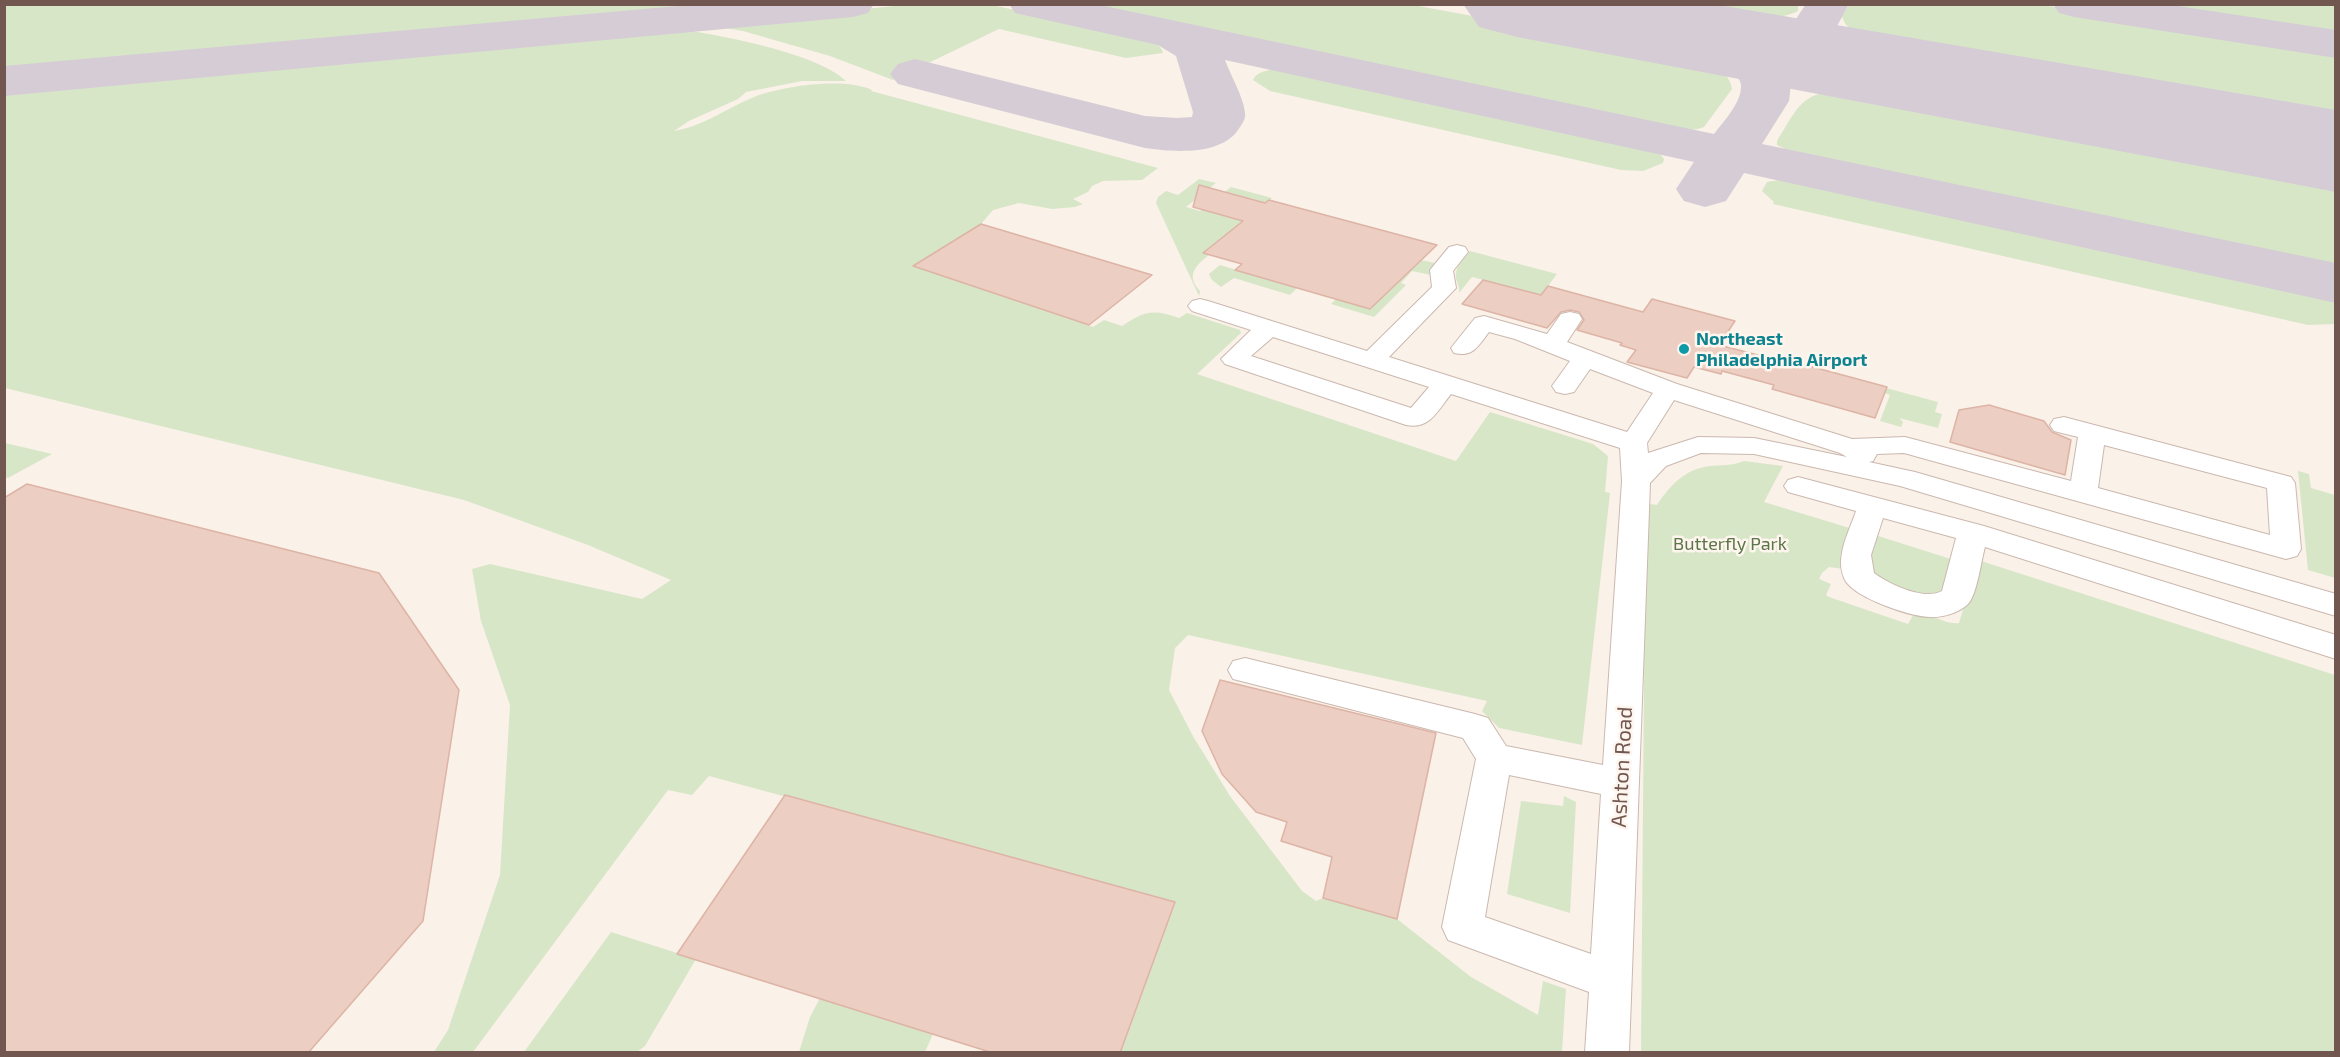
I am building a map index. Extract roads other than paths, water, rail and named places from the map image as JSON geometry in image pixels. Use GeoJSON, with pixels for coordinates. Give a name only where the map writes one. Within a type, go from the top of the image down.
{"type":"FeatureCollection","features":[{"type":"Feature","properties":{"kind":"street"},"geometry":{"type":"LineString","coordinates":[[1372,360],[1444,288],[1441,270],[1456,252]]}},
{"type":"Feature","properties":{"kind":"street"},"geometry":{"type":"LineString","coordinates":[[1200,306],[1633,443],[1668,390]]}},
{"type":"Feature","properties":{"kind":"street"},"geometry":{"type":"LineString","coordinates":[[1552,345],[1570,319]]}},
{"type":"Feature","properties":{"kind":"street"},"geometry":{"type":"LineString","coordinates":[[1463,348],[1484,323],[1552,345],[1905,478],[2336,605]]}},
{"type":"Feature","properties":{"kind":"street"},"geometry":{"type":"LineString","coordinates":[[1268,328],[1234,359],[1416,420],[1446,384]]}},
{"type":"Feature","properties":{"kind":"street"},"geometry":{"type":"LineString","coordinates":[[1565,386],[1585,358]]}},
{"type":"Feature","properties":{"kind":"street"},"geometry":{"type":"LineString","coordinates":[[1636,481],[1656,460],[1698,445],[1754,446],[1856,458],[1905,445],[2286,549],[2281,483],[2064,425]]}},
{"type":"Feature","properties":{"kind":"street"},"geometry":{"type":"LineString","coordinates":[[2084,494],[2092,433]]}},
{"type":"Feature","properties":{"kind":"street","name":"Ashton Road"},"geometry":{"type":"LineString","coordinates":[[1607,1053],[1636,481],[1633,443]]}},
{"type":"Feature","properties":{"kind":"street"},"geometry":{"type":"LineString","coordinates":[[1856,458],[1881,509]]}},
{"type":"Feature","properties":{"kind":"street"},"geometry":{"type":"LineString","coordinates":[[1798,486],[1973,533],[2336,647]]}},
{"type":"Feature","properties":{"kind":"street"},"geometry":{"type":"LineString","coordinates":[[1881,509],[1856,555],[1859,577],[1876,591],[1928,606],[1942,605],[1956,597],[1973,533]]}},
{"type":"Feature","properties":{"kind":"street"},"geometry":{"type":"LineString","coordinates":[[1245,670],[1475,728],[1494,758],[1463,927],[1611,981]]}},
{"type":"Feature","properties":{"kind":"street"},"geometry":{"type":"LineString","coordinates":[[1494,758],[1621,783]]}},
{"type":"Feature","properties":{"kind":"place","name":"Northeast Philadelphia Airport"},"geometry":{"type":"Point","coordinates":[1684,349]}},
{"type":"Feature","properties":{"kind":"park label","name":"Butterfly Park"},"geometry":{"type":"Point","coordinates":[1730,544]}}]}
